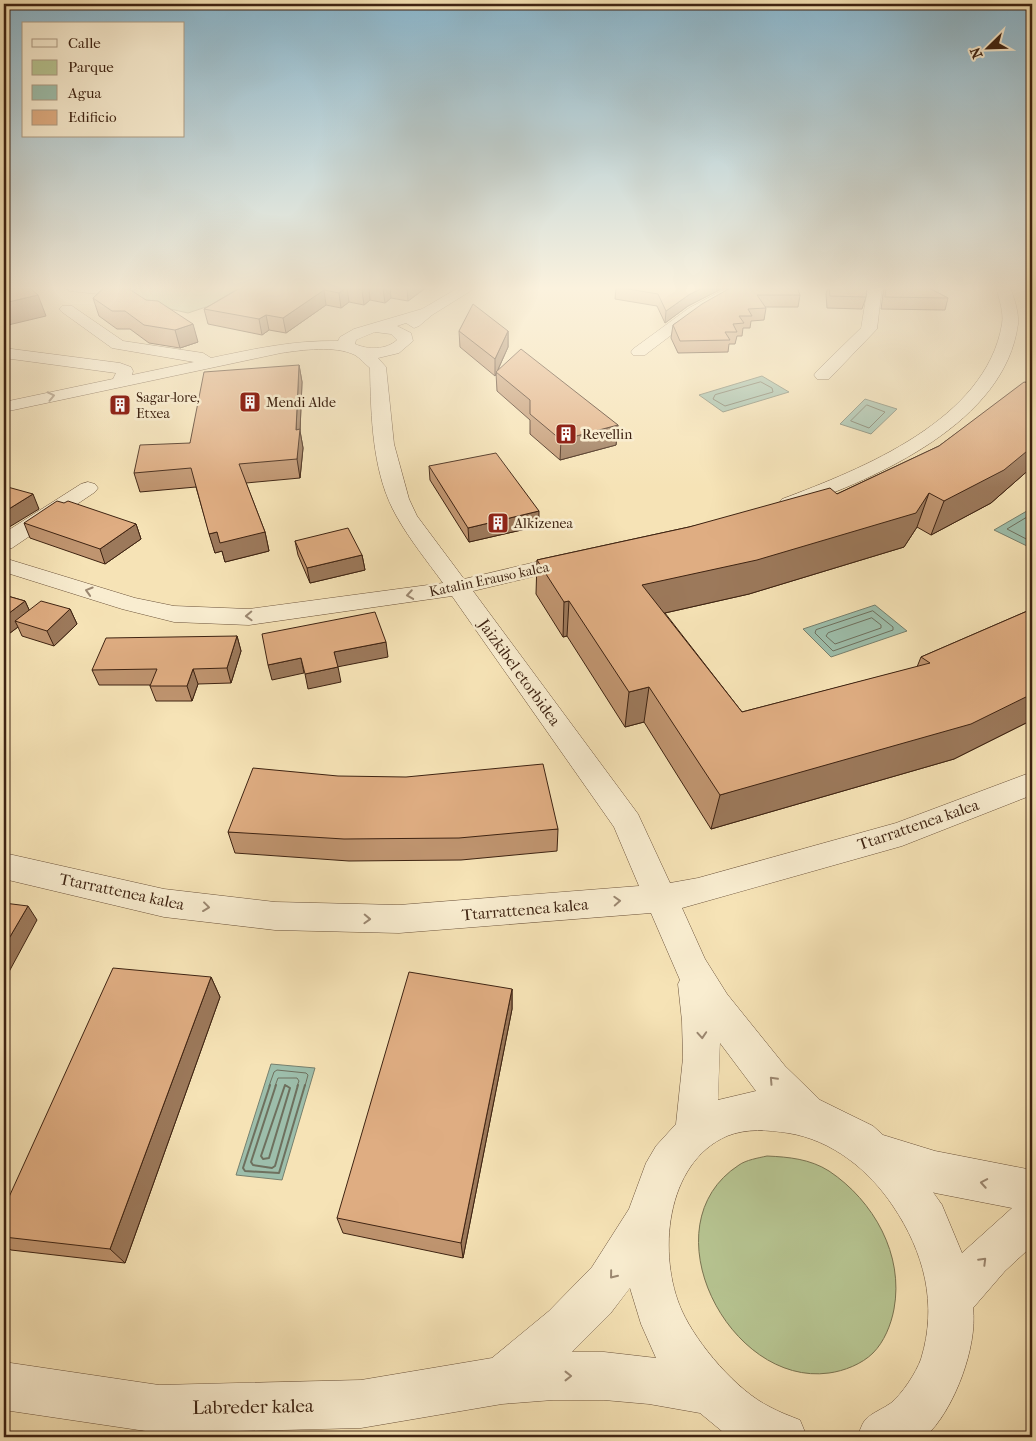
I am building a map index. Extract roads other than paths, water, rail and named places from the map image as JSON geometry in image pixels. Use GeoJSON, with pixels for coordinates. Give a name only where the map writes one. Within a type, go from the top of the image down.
{"type":"FeatureCollection","features":[{"type":"Feature","properties":{"kind":"street"},"geometry":{"type":"LineString","coordinates":[[14,354],[120,368],[125,371],[120,382]]}},
{"type":"Feature","properties":{"kind":"street"},"geometry":{"type":"LineString","coordinates":[[175,354],[217,361]]}},
{"type":"Feature","properties":{"kind":"street"},"geometry":{"type":"LineString","coordinates":[[4,407],[252,354]]}},
{"type":"Feature","properties":{"kind":"street","name":"Jaizkibel etorbidea"},"geometry":{"type":"LineString","coordinates":[[377,354],[385,452],[396,495],[407,517],[627,822],[693,970],[740,1042],[771,1079],[807,1115]]}},
{"type":"Feature","properties":{"kind":"street"},"geometry":{"type":"LineString","coordinates":[[823,375],[844,354]]}},
{"type":"Feature","properties":{"kind":"street"},"geometry":{"type":"LineString","coordinates":[[775,507],[820,492],[893,458],[985,398],[1002,354]]}},
{"type":"Feature","properties":{"kind":"street"},"geometry":{"type":"LineString","coordinates":[[4,543],[88,488]]}},
{"type":"Feature","properties":{"kind":"street","name":"Katalin Erauso kalea"},"geometry":{"type":"LineString","coordinates":[[4,564],[130,604],[183,614],[249,617],[458,588],[595,555]]}},
{"type":"Feature","properties":{"kind":"street","name":"Ttarrattenea kalea"},"geometry":{"type":"LineString","coordinates":[[4,866],[164,902],[275,916],[399,920],[662,898],[698,892],[902,834],[1032,783]]}},
{"type":"Feature","properties":{"kind":"street","name":"Jaizkibel etorbidea"},"geometry":{"type":"LineString","coordinates":[[693,970],[700,1008],[703,1048],[702,1090],[694,1133]]}},
{"type":"Feature","properties":{"kind":"street"},"geometry":{"type":"LineString","coordinates":[[783,1437],[752,1425],[709,1391],[677,1350],[656,1304],[647,1259],[648,1219],[656,1184],[673,1155],[694,1133],[720,1118],[748,1110],[777,1109],[807,1115],[843,1130],[876,1154],[904,1183],[927,1217],[943,1257],[952,1298],[950,1342],[938,1381],[904,1430]]}},
{"type":"Feature","properties":{"kind":"street"},"geometry":{"type":"LineString","coordinates":[[876,1154],[935,1172],[1032,1190]]}},
{"type":"Feature","properties":{"kind":"street","name":"Labreder kalea"},"geometry":{"type":"LineString","coordinates":[[502,1380],[546,1346],[586,1308],[620,1265],[648,1219]]}},
{"type":"Feature","properties":{"kind":"street"},"geometry":{"type":"LineString","coordinates":[[952,1298],[979,1264],[1008,1236],[1032,1219]]}},
{"type":"Feature","properties":{"kind":"street","name":"Labreder kalea"},"geometry":{"type":"LineString","coordinates":[[4,1386],[159,1409],[361,1404],[502,1380],[553,1376],[604,1376],[649,1380],[709,1391]]}},
{"type":"Feature","properties":{"kind":"water"},"geometry":{"type":"Polygon","coordinates":[[[762,376],[789,392],[723,412],[699,395],[762,376]]]}},
{"type":"Feature","properties":{"kind":"water"},"geometry":{"type":"Polygon","coordinates":[[[865,399],[897,409],[871,434],[840,424],[865,399]]]}},
{"type":"Feature","properties":{"kind":"water"},"geometry":{"type":"Polygon","coordinates":[[[1032,508],[1032,545],[1029,547],[994,530],[1032,508]]]}},
{"type":"Feature","properties":{"kind":"water"},"geometry":{"type":"Polygon","coordinates":[[[875,605],[907,631],[831,657],[803,629],[875,605]]]}},
{"type":"Feature","properties":{"kind":"water"},"geometry":{"type":"Polygon","coordinates":[[[271,1064],[315,1068],[282,1180],[236,1175],[271,1064]]]}},
{"type":"Feature","properties":{"kind":"place","name":"Mendi Alde"},"geometry":{"type":"Point","coordinates":[250,402]}},
{"type":"Feature","properties":{"kind":"place","name":"Sagar-lore, Etxea"},"geometry":{"type":"Point","coordinates":[120,405]}},
{"type":"Feature","properties":{"kind":"place","name":"Revellin"},"geometry":{"type":"Point","coordinates":[566,434]}},
{"type":"Feature","properties":{"kind":"place","name":"Alkizenea"},"geometry":{"type":"Point","coordinates":[498,523]}}]}
